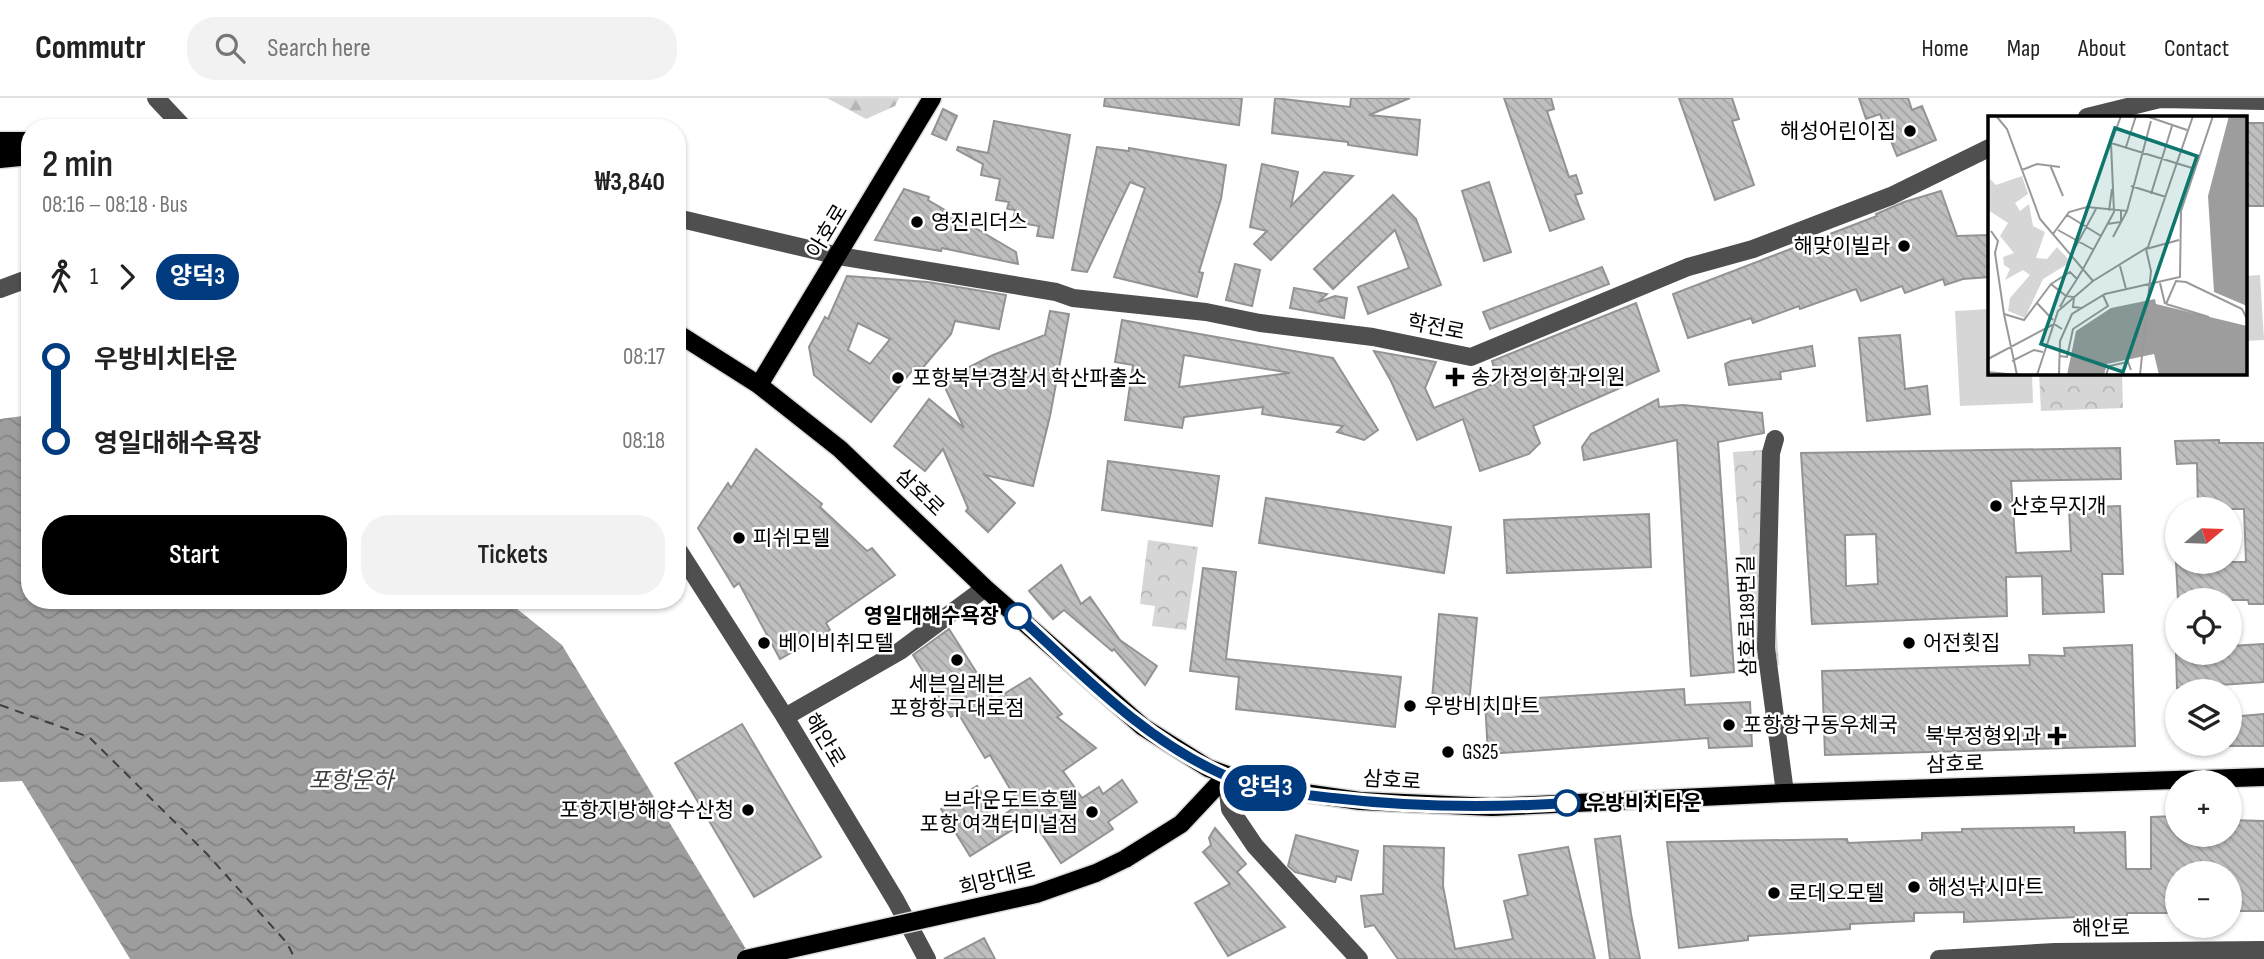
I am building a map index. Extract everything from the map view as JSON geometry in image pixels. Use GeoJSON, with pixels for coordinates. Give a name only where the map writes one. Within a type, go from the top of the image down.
{"type":"FeatureCollection","features":[{"type":"Feature","properties":{"kind":"main road","name":"아호로"},"geometry":{"type":"LineString","coordinates":[[759,386],[932,98]]}},
{"type":"Feature","properties":{"kind":"main road"},"geometry":{"type":"LineString","coordinates":[[0,141],[21,141]]}},
{"type":"Feature","properties":{"kind":"main road"},"geometry":{"type":"LineString","coordinates":[[0,159],[21,157]]}},
{"type":"Feature","properties":{"kind":"main road","name":"삼호로"},"geometry":{"type":"LineString","coordinates":[[686,339],[759,386],[877,482],[985,588],[1143,726],[1189,757],[1226,776],[1295,794],[1410,806],[1492,807],[1785,793],[2264,777]]}},
{"type":"Feature","properties":{"kind":"main road","name":"희망대로"},"geometry":{"type":"LineString","coordinates":[[746,959],[1036,894],[1078,880],[1125,859],[1181,824],[1226,776]]}},
{"type":"Feature","properties":{"kind":"street"},"geometry":{"type":"LineString","coordinates":[[156,98],[176,119]]}},
{"type":"Feature","properties":{"kind":"street"},"geometry":{"type":"LineString","coordinates":[[2091,116],[2160,99],[2264,101]]}},
{"type":"Feature","properties":{"kind":"street","name":"학전로"},"geometry":{"type":"LineString","coordinates":[[686,220],[839,256],[1056,292],[1073,298],[1206,312],[1261,323],[1373,337],[1471,357],[1688,267],[1753,249],[1891,196],[1988,148]]}},
{"type":"Feature","properties":{"kind":"street"},"geometry":{"type":"LineString","coordinates":[[0,289],[21,281]]}},
{"type":"Feature","properties":{"kind":"street","name":"삼호로189번길"},"geometry":{"type":"LineString","coordinates":[[1775,439],[1771,453],[1766,648],[1785,793]]}},
{"type":"Feature","properties":{"kind":"street","name":"해안로"},"geometry":{"type":"LineString","coordinates":[[686,562],[785,717],[891,892],[927,959]]}},
{"type":"Feature","properties":{"kind":"street"},"geometry":{"type":"LineString","coordinates":[[785,717],[900,650],[985,588]]}},
{"type":"Feature","properties":{"kind":"street"},"geometry":{"type":"LineString","coordinates":[[1226,776],[1230,808],[1255,846],[1359,959]]}},
{"type":"Feature","properties":{"kind":"street","name":"해안로"},"geometry":{"type":"LineString","coordinates":[[1939,959],[2068,952],[2264,950]]}},
{"type":"Feature","properties":{"kind":"green space"},"geometry":{"type":"Polygon","coordinates":[[[827,98],[899,98],[895,106],[866,119],[827,98]]]}},
{"type":"Feature","properties":{"kind":"green space"},"geometry":{"type":"Polygon","coordinates":[[[2260,275],[2264,340],[2246,341],[2246,276],[2260,275]]]}},
{"type":"Feature","properties":{"kind":"green space"},"geometry":{"type":"Polygon","coordinates":[[[1988,309],[1988,374],[2032,374],[2033,403],[1960,406],[1955,311],[1988,309]]]}},
{"type":"Feature","properties":{"kind":"green space"},"geometry":{"type":"Polygon","coordinates":[[[2039,374],[2122,374],[2123,408],[2041,411],[2039,374]]]}},
{"type":"Feature","properties":{"kind":"green space"},"geometry":{"type":"Polygon","coordinates":[[[1764,450],[1779,665],[1748,667],[1733,452],[1764,450]]]}},
{"type":"Feature","properties":{"kind":"green space"},"geometry":{"type":"Polygon","coordinates":[[[1148,540],[1198,547],[1186,630],[1152,626],[1155,606],[1140,604],[1148,540]]]}},
{"type":"Feature","properties":{"kind":"water","name":"포항운하"},"geometry":{"type":"Polygon","coordinates":[[[21,416],[21,609],[517,609],[562,645],[752,959],[130,959],[22,781],[0,782],[0,419],[21,416]]]}},
{"type":"Feature","properties":{"kind":"building"},"geometry":{"type":"Polygon","coordinates":[[[1105,98],[1242,98],[1239,125],[1104,106],[1105,98]]]}},
{"type":"Feature","properties":{"kind":"building"},"geometry":{"type":"Polygon","coordinates":[[[1275,98],[1350,107],[1351,98],[1410,98],[1369,115],[1420,120],[1417,155],[1348,145],[1348,142],[1272,133],[1275,98]]]}},
{"type":"Feature","properties":{"kind":"building"},"geometry":{"type":"Polygon","coordinates":[[[1504,98],[1551,98],[1554,109],[1547,111],[1569,177],[1576,175],[1582,193],[1575,195],[1584,219],[1550,231],[1504,98]]]}},
{"type":"Feature","properties":{"kind":"building"},"geometry":{"type":"Polygon","coordinates":[[[1679,98],[1732,98],[1739,119],[1732,121],[1754,185],[1715,200],[1679,98]]]}},
{"type":"Feature","properties":{"kind":"building","name":"해성어린이집"},"geometry":{"type":"Polygon","coordinates":[[[1859,98],[1908,98],[1912,110],[1922,106],[1936,140],[1897,156],[1880,114],[1866,119],[1859,98]]]}},
{"type":"Feature","properties":{"kind":"building"},"geometry":{"type":"Polygon","coordinates":[[[943,109],[957,116],[946,140],[932,134],[943,109]]]}},
{"type":"Feature","properties":{"kind":"building"},"geometry":{"type":"Polygon","coordinates":[[[994,121],[1070,135],[1053,238],[1037,236],[1039,226],[1013,222],[1015,210],[1007,209],[1009,202],[996,200],[1000,179],[981,175],[983,164],[957,150],[958,147],[988,153],[994,121]]]}},
{"type":"Feature","properties":{"kind":"building"},"geometry":{"type":"Polygon","coordinates":[[[2246,123],[2264,123],[2264,206],[2246,206],[2246,123]]]}},
{"type":"Feature","properties":{"kind":"building"},"geometry":{"type":"Polygon","coordinates":[[[1097,147],[1129,151],[1129,148],[1226,165],[1221,199],[1199,272],[1203,273],[1197,297],[1114,277],[1145,188],[1130,182],[1087,272],[1072,270],[1097,147]]]}},
{"type":"Feature","properties":{"kind":"building"},"geometry":{"type":"Polygon","coordinates":[[[1262,164],[1298,172],[1291,206],[1324,172],[1353,176],[1271,260],[1254,244],[1267,231],[1250,227],[1262,164]]]}},
{"type":"Feature","properties":{"kind":"building"},"geometry":{"type":"Polygon","coordinates":[[[1489,182],[1511,252],[1484,261],[1462,191],[1489,182]]]}},
{"type":"Feature","properties":{"kind":"building","name":"영진리더스"},"geometry":{"type":"Polygon","coordinates":[[[904,189],[929,197],[928,200],[1016,252],[1018,264],[942,248],[941,251],[875,240],[904,189]]]}},
{"type":"Feature","properties":{"kind":"building"},"geometry":{"type":"Polygon","coordinates":[[[1941,191],[1957,236],[1988,235],[1988,277],[1963,279],[1945,285],[1943,279],[1905,293],[1902,286],[1861,301],[1856,289],[1753,323],[1751,318],[1688,338],[1673,294],[1877,216],[1876,214],[1941,191]]]}},
{"type":"Feature","properties":{"kind":"building"},"geometry":{"type":"Polygon","coordinates":[[[1393,195],[1416,219],[1441,285],[1368,314],[1358,287],[1409,268],[1395,230],[1333,289],[1314,269],[1393,195]]]}},
{"type":"Feature","properties":{"kind":"building"},"geometry":{"type":"Polygon","coordinates":[[[1235,264],[1260,270],[1252,306],[1226,300],[1235,264]]]}},
{"type":"Feature","properties":{"kind":"building"},"geometry":{"type":"Polygon","coordinates":[[[1602,267],[1609,284],[1490,329],[1483,312],[1602,267]]]}},
{"type":"Feature","properties":{"kind":"building"},"geometry":{"type":"Polygon","coordinates":[[[847,276],[928,282],[1006,295],[999,329],[955,321],[951,334],[920,371],[915,367],[871,422],[814,375],[809,347],[825,317],[828,319],[847,276]],[[858,323],[848,350],[870,364],[890,339],[858,323]]]}},
{"type":"Feature","properties":{"kind":"building"},"geometry":{"type":"Polygon","coordinates":[[[1294,288],[1327,294],[1318,302],[1335,296],[1347,298],[1344,318],[1290,308],[1294,288]]]}},
{"type":"Feature","properties":{"kind":"building"},"geometry":{"type":"Polygon","coordinates":[[[1636,303],[1659,371],[1533,426],[1540,443],[1529,454],[1480,471],[1463,419],[1417,440],[1391,381],[1374,351],[1436,362],[1425,388],[1434,408],[1498,382],[1492,361],[1636,303]]]}},
{"type":"Feature","properties":{"kind":"building"},"geometry":{"type":"Polygon","coordinates":[[[1050,311],[1069,314],[1050,416],[1033,486],[985,475],[1015,503],[988,532],[966,511],[968,508],[943,449],[925,471],[894,446],[929,399],[964,428],[942,381],[993,355],[1045,335],[1050,311]]]}},
{"type":"Feature","properties":{"kind":"building"},"geometry":{"type":"Polygon","coordinates":[[[1122,320],[1333,358],[1378,430],[1364,440],[1337,432],[1343,426],[1262,414],[1263,407],[1184,417],[1182,428],[1125,420],[1133,365],[1115,362],[1122,320]],[[1184,355],[1179,387],[1290,373],[1184,355]]]}},
{"type":"Feature","properties":{"kind":"building"},"geometry":{"type":"Polygon","coordinates":[[[1900,335],[1905,389],[1927,386],[1930,414],[1867,421],[1859,338],[1900,335]]]}},
{"type":"Feature","properties":{"kind":"building"},"geometry":{"type":"Polygon","coordinates":[[[1812,346],[1815,366],[1780,372],[1781,379],[1729,385],[1725,364],[1731,361],[1812,346]]]}},
{"type":"Feature","properties":{"kind":"building"},"geometry":{"type":"Polygon","coordinates":[[[1658,399],[1659,407],[1683,405],[1762,413],[1764,433],[1718,442],[1734,672],[1691,676],[1677,440],[1584,460],[1582,447],[1591,434],[1658,399]]]}},
{"type":"Feature","properties":{"kind":"building"},"geometry":{"type":"Polygon","coordinates":[[[2175,441],[2264,443],[2264,604],[2249,604],[2248,600],[2242,600],[2242,588],[2177,588],[2177,574],[2242,574],[2242,562],[2246,562],[2242,497],[2198,497],[2197,463],[2177,464],[2175,441]]]}},
{"type":"Feature","properties":{"kind":"building"},"geometry":{"type":"Polygon","coordinates":[[[2120,448],[2121,479],[2011,481],[2016,553],[2071,551],[2069,508],[2120,506],[2123,574],[2102,574],[2104,612],[2043,614],[2042,576],[2006,577],[2007,616],[1812,624],[1801,453],[2120,448]],[[1876,534],[1845,535],[1846,586],[1878,584],[1876,534]]]}},
{"type":"Feature","properties":{"kind":"building"},"geometry":{"type":"Polygon","coordinates":[[[756,449],[822,504],[820,507],[867,551],[872,548],[895,575],[826,623],[830,630],[780,659],[739,583],[734,587],[698,528],[728,483],[731,488],[756,449]]]}},
{"type":"Feature","properties":{"kind":"building"},"geometry":{"type":"Polygon","coordinates":[[[1108,461],[1219,476],[1212,526],[1102,510],[1108,461]]]}},
{"type":"Feature","properties":{"kind":"building"},"geometry":{"type":"Polygon","coordinates":[[[1266,498],[1451,527],[1444,573],[1259,543],[1266,498]]]}},
{"type":"Feature","properties":{"kind":"building"},"geometry":{"type":"Polygon","coordinates":[[[1649,514],[1651,567],[1507,573],[1504,520],[1649,514]]]}},
{"type":"Feature","properties":{"kind":"building"},"geometry":{"type":"Polygon","coordinates":[[[1061,565],[1081,604],[1090,597],[1120,640],[1157,666],[1145,685],[1114,649],[1112,651],[1064,610],[1053,619],[1029,591],[1061,565]]]}},
{"type":"Feature","properties":{"kind":"building"},"geometry":{"type":"Polygon","coordinates":[[[1203,568],[1236,572],[1226,659],[1401,677],[1395,727],[1236,709],[1239,677],[1190,671],[1203,568]]]}},
{"type":"Feature","properties":{"kind":"building"},"geometry":{"type":"Polygon","coordinates":[[[1439,614],[1477,618],[1469,704],[1432,700],[1439,614]]]}},
{"type":"Feature","properties":{"kind":"building"},"geometry":{"type":"Polygon","coordinates":[[[949,629],[994,700],[1030,678],[1062,714],[1057,717],[1096,748],[1063,771],[1082,798],[1099,787],[1103,794],[1122,780],[1137,802],[1108,822],[1113,829],[1061,863],[1035,824],[1032,826],[1028,820],[970,856],[941,809],[977,786],[998,819],[1019,804],[990,755],[985,758],[958,713],[951,717],[913,655],[949,629]]]}},
{"type":"Feature","properties":{"kind":"building"},"geometry":{"type":"Polygon","coordinates":[[[2264,644],[2264,682],[2242,684],[2242,679],[2177,679],[2176,665],[2242,665],[2242,645],[2264,644]]]}},
{"type":"Feature","properties":{"kind":"building"},"geometry":{"type":"Polygon","coordinates":[[[2132,645],[2135,746],[1825,755],[1822,671],[2030,665],[2029,655],[2065,656],[2064,648],[2132,645]]]}},
{"type":"Feature","properties":{"kind":"building"},"geometry":{"type":"Polygon","coordinates":[[[1684,689],[1685,705],[1750,702],[1752,746],[1709,748],[1708,738],[1488,754],[1485,701],[1684,689]]]}},
{"type":"Feature","properties":{"kind":"building"},"geometry":{"type":"Polygon","coordinates":[[[2264,714],[2264,746],[2242,746],[2242,716],[2264,714]]]}},
{"type":"Feature","properties":{"kind":"building","name":"포항지방해양수산청"},"geometry":{"type":"Polygon","coordinates":[[[742,724],[821,857],[754,897],[675,763],[742,724]]]}},
{"type":"Feature","properties":{"kind":"building"},"geometry":{"type":"Polygon","coordinates":[[[2165,816],[2165,847],[2242,847],[2242,820],[2264,821],[2264,911],[2242,911],[2242,861],[2165,861],[2165,913],[2127,913],[2127,924],[2079,924],[2078,917],[1964,922],[1964,912],[1914,913],[1914,921],[1850,924],[1850,929],[1748,936],[1748,940],[1679,948],[1667,842],[1847,839],[1848,843],[1922,840],[1922,833],[1962,832],[1962,829],[2074,827],[2074,833],[2125,832],[2126,869],[2151,869],[2151,817],[2165,816]]]}},
{"type":"Feature","properties":{"kind":"building"},"geometry":{"type":"Polygon","coordinates":[[[1215,828],[1246,864],[1237,872],[1285,927],[1228,956],[1195,903],[1230,884],[1203,852],[1211,845],[1209,838],[1215,828]]]}},
{"type":"Feature","properties":{"kind":"building"},"geometry":{"type":"Polygon","coordinates":[[[1296,835],[1358,851],[1351,880],[1337,876],[1335,882],[1295,872],[1288,866],[1296,835]]]}},
{"type":"Feature","properties":{"kind":"building"},"geometry":{"type":"Polygon","coordinates":[[[1620,836],[1640,959],[1610,959],[1595,839],[1620,836]]]}},
{"type":"Feature","properties":{"kind":"building"},"geometry":{"type":"Polygon","coordinates":[[[1384,846],[1444,848],[1443,886],[1455,949],[1513,939],[1504,901],[1528,895],[1519,855],[1568,847],[1595,959],[1398,959],[1374,925],[1365,927],[1361,896],[1383,894],[1384,846]]]}},
{"type":"Feature","properties":{"kind":"building"},"geometry":{"type":"Polygon","coordinates":[[[984,938],[995,959],[944,959],[984,938]]]}},
{"type":"Feature","properties":{"kind":"ferry route"},"geometry":{"type":"LineString","coordinates":[[0,705],[89,737],[207,854],[287,943],[295,959]]}},
{"type":"Feature","properties":{"kind":"bus line","name":"양덕3"},"geometry":{"type":"LineString","coordinates":[[1018,616],[1114,704],[1189,757],[1226,776],[1295,794],[1410,806],[1492,807],[1567,803]]}},
{"type":"Feature","properties":{"kind":"place","name":"해성어린이집"},"geometry":{"type":"Point","coordinates":[1910,131]}},
{"type":"Feature","properties":{"kind":"place","name":"영진리더스"},"geometry":{"type":"Point","coordinates":[917,222]}},
{"type":"Feature","properties":{"kind":"place","name":"해맞이빌라"},"geometry":{"type":"Point","coordinates":[1904,246]}},
{"type":"Feature","properties":{"kind":"place","name":"송가정의학과의원"},"geometry":{"type":"Point","coordinates":[1455,377]}},
{"type":"Feature","properties":{"kind":"place","name":"포항북부경찰서 학산파출소"},"geometry":{"type":"Point","coordinates":[898,378]}},
{"type":"Feature","properties":{"kind":"place","name":"산호무지개"},"geometry":{"type":"Point","coordinates":[1996,506]}},
{"type":"Feature","properties":{"kind":"place","name":"피쉬모텔"},"geometry":{"type":"Point","coordinates":[739,538]}},
{"type":"Feature","properties":{"kind":"place","name":"영일대해수욕장"},"geometry":{"type":"Point","coordinates":[1018,616]}},
{"type":"Feature","properties":{"kind":"place","name":"베이비취모텔"},"geometry":{"type":"Point","coordinates":[764,643]}},
{"type":"Feature","properties":{"kind":"place","name":"어전횟집"},"geometry":{"type":"Point","coordinates":[1909,643]}},
{"type":"Feature","properties":{"kind":"place","name":"세븐일레븐 포항항구대로점"},"geometry":{"type":"Point","coordinates":[957,660]}},
{"type":"Feature","properties":{"kind":"place","name":"우방비치마트"},"geometry":{"type":"Point","coordinates":[1410,706]}},
{"type":"Feature","properties":{"kind":"place","name":"포항항구동우체국"},"geometry":{"type":"Point","coordinates":[1729,725]}},
{"type":"Feature","properties":{"kind":"place","name":"북부정형외과"},"geometry":{"type":"Point","coordinates":[2057,736]}},
{"type":"Feature","properties":{"kind":"place","name":"GS25"},"geometry":{"type":"Point","coordinates":[1448,752]}},
{"type":"Feature","properties":{"kind":"place","name":"우방비치타운"},"geometry":{"type":"Point","coordinates":[1567,803]}},
{"type":"Feature","properties":{"kind":"place","name":"포항지방해양수산청"},"geometry":{"type":"Point","coordinates":[748,810]}},
{"type":"Feature","properties":{"kind":"place","name":"브라운도트호텔 포항 여객터미널점"},"geometry":{"type":"Point","coordinates":[1092,812]}},
{"type":"Feature","properties":{"kind":"place","name":"해성낚시마트"},"geometry":{"type":"Point","coordinates":[1914,887]}},
{"type":"Feature","properties":{"kind":"place","name":"로데오모텔"},"geometry":{"type":"Point","coordinates":[1774,893]}}]}
